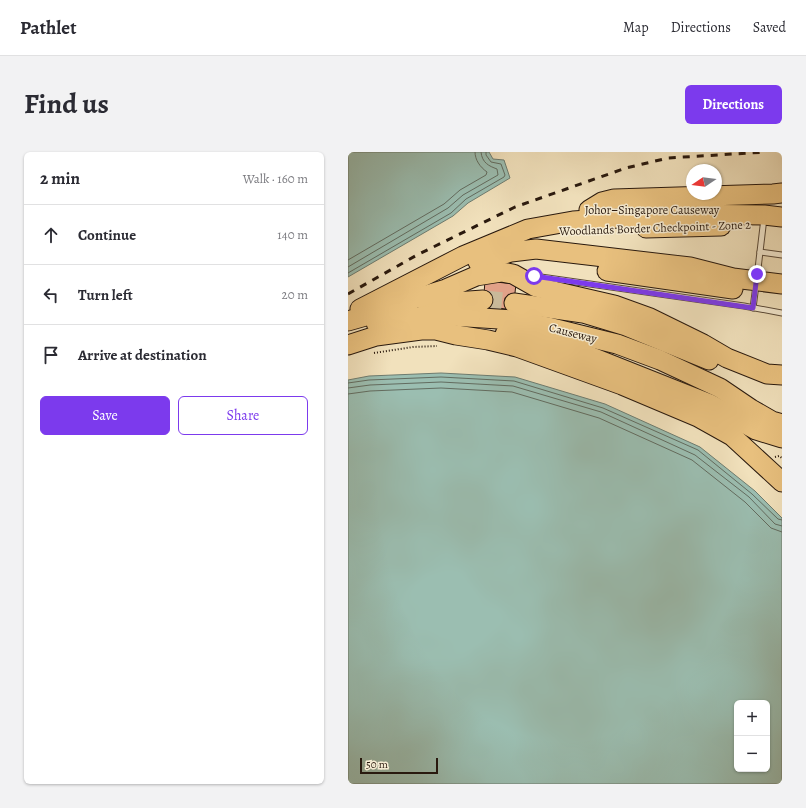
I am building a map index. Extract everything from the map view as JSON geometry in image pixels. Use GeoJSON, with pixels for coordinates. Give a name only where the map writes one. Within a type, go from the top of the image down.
{"type":"FeatureCollection","features":[{"type":"Feature","properties":{"kind":"highway"},"geometry":{"type":"LineString","coordinates":[[589,210],[602,202],[614,199],[782,193]]}},
{"type":"Feature","properties":{"kind":"highway","name":"Johor–Singapore Causeway"},"geometry":{"type":"LineString","coordinates":[[421,277],[422,270],[434,262],[506,228],[565,209],[589,210],[622,208],[773,219]]}},
{"type":"Feature","properties":{"kind":"highway"},"geometry":{"type":"LineString","coordinates":[[505,239],[528,229],[573,220],[678,214],[773,219]]}},
{"type":"Feature","properties":{"kind":"highway","name":"Woodlands Border Checkpoint - Zone 2"},"geometry":{"type":"LineString","coordinates":[[505,239],[567,229],[684,227],[773,219],[782,229]]}},
{"type":"Feature","properties":{"kind":"highway","name":"Johor–Singapore Causeway"},"geometry":{"type":"LineString","coordinates":[[348,315],[463,256],[505,239]]}},
{"type":"Feature","properties":{"kind":"highway"},"geometry":{"type":"LineString","coordinates":[[483,260],[511,252],[536,249],[694,269],[733,278],[755,292],[782,290]]}},
{"type":"Feature","properties":{"kind":"highway"},"geometry":{"type":"LineString","coordinates":[[483,260],[508,258],[782,296]]}},
{"type":"Feature","properties":{"kind":"highway","name":"Johor–Singapore Causeway"},"geometry":{"type":"LineString","coordinates":[[421,277],[435,276],[483,260]]}},
{"type":"Feature","properties":{"kind":"highway"},"geometry":{"type":"LineString","coordinates":[[348,321],[390,309],[414,299],[446,289],[476,276],[500,272],[513,274],[536,287],[614,305],[643,316],[702,344],[733,361],[767,374],[782,375]]}},
{"type":"Feature","properties":{"kind":"highway"},"geometry":{"type":"LineString","coordinates":[[755,292],[782,284]]}},
{"type":"Feature","properties":{"kind":"highway"},"geometry":{"type":"LineString","coordinates":[[390,309],[443,302],[483,300]]}},
{"type":"Feature","properties":{"kind":"highway","name":"Causeway"},"geometry":{"type":"LineString","coordinates":[[525,330],[583,313],[626,326],[659,339],[756,382],[782,388]]}},
{"type":"Feature","properties":{"kind":"highway","name":"Causeway"},"geometry":{"type":"LineString","coordinates":[[348,332],[371,324],[435,315],[525,330],[710,404],[756,430],[782,438]]}},
{"type":"Feature","properties":{"kind":"highway","name":"Causeway"},"geometry":{"type":"LineString","coordinates":[[443,339],[461,329],[525,330],[548,326],[617,344],[660,360],[720,388],[750,409],[772,421],[782,424]]}},
{"type":"Feature","properties":{"kind":"highway"},"geometry":{"type":"LineString","coordinates":[[348,345],[384,335],[421,330],[436,330],[443,339],[456,335],[488,340],[525,330],[622,385],[698,417],[732,436],[782,482]]}},
{"type":"Feature","properties":{"kind":"lane"},"geometry":{"type":"LineString","coordinates":[[755,292],[760,252],[773,219]]}},
{"type":"Feature","properties":{"kind":"lane"},"geometry":{"type":"LineString","coordinates":[[760,252],[782,255]]}},
{"type":"Feature","properties":{"kind":"lane"},"geometry":{"type":"LineString","coordinates":[[527,282],[534,276],[755,292],[782,313]]}},
{"type":"Feature","properties":{"kind":"path"},"geometry":{"type":"LineString","coordinates":[[367,354],[413,347],[443,339]]}},
{"type":"Feature","properties":{"kind":"water"},"geometry":{"type":"Polygon","coordinates":[[[348,152],[489,152],[493,159],[504,160],[510,178],[468,203],[453,216],[348,277],[348,152]]]}},
{"type":"Feature","properties":{"kind":"water"},"geometry":{"type":"Polygon","coordinates":[[[441,373],[515,377],[605,404],[700,447],[755,491],[782,518],[782,784],[348,784],[348,380],[369,376],[441,373]]]}},
{"type":"Feature","properties":{"kind":"building"},"geometry":{"type":"Polygon","coordinates":[[[485,281],[516,284],[513,310],[483,306],[485,281]]]}},
{"type":"Feature","properties":{"kind":"tunnel"},"geometry":{"type":"LineString","coordinates":[[483,300],[514,303]]}},
{"type":"Feature","properties":{"kind":"railway"},"geometry":{"type":"LineString","coordinates":[[348,294],[417,255],[515,207],[626,168],[668,158],[766,152]]}},
{"type":"Feature","properties":{"kind":"route"},"geometry":{"type":"LineString","coordinates":[[534,276],[753,308],[757,274]]}}]}
